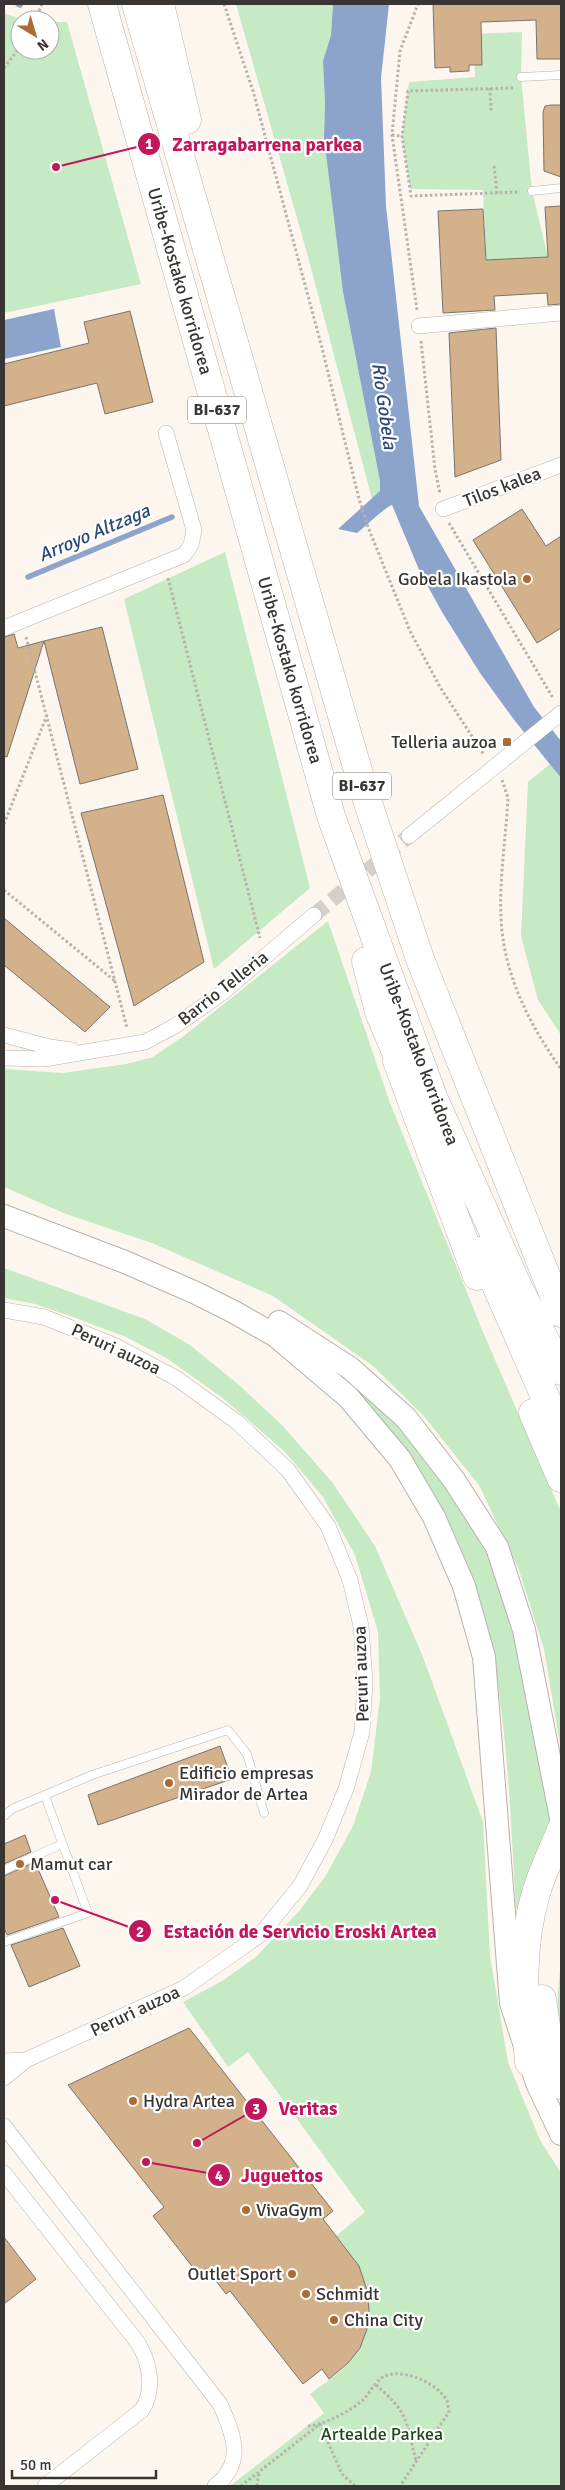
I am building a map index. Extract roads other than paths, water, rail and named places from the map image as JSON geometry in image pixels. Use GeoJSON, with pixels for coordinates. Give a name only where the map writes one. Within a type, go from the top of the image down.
{"type":"FeatureCollection","features":[{"type":"Feature","properties":{"kind":"highway","name":"Uribe-Kostako korridorea"},"geometry":{"type":"LineString","coordinates":[[102,4],[331,816],[433,1097],[515,1280],[561,1371]]}},
{"type":"Feature","properties":{"kind":"highway","name":"BI-637"},"geometry":{"type":"LineString","coordinates":[[136,4],[238,364]]}},
{"type":"Feature","properties":{"kind":"highway"},"geometry":{"type":"LineString","coordinates":[[160,4],[195,156],[238,364]]}},
{"type":"Feature","properties":{"kind":"highway","name":"Uribe-Kostako korridorea"},"geometry":{"type":"LineString","coordinates":[[238,364],[366,797],[420,958],[517,1198],[561,1313]]}},
{"type":"Feature","properties":{"kind":"highway"},"geometry":{"type":"LineString","coordinates":[[331,816],[379,1012],[488,1306],[561,1478]]}},
{"type":"Feature","properties":{"kind":"highway"},"geometry":{"type":"LineString","coordinates":[[379,1012],[561,1433]]}},
{"type":"Feature","properties":{"kind":"highway"},"geometry":{"type":"LineString","coordinates":[[517,1198],[561,1271]]}},
{"type":"Feature","properties":{"kind":"highway"},"geometry":{"type":"LineString","coordinates":[[529,2062],[524,1992],[528,1930],[537,1890],[561,1830]]}},
{"type":"Feature","properties":{"kind":"highway"},"geometry":{"type":"LineString","coordinates":[[561,1880],[546,1927],[541,1960],[541,1992],[550,2053],[561,2085]]}},
{"type":"Feature","properties":{"kind":"street"},"geometry":{"type":"LineString","coordinates":[[419,326],[561,313]]}},
{"type":"Feature","properties":{"kind":"street"},"geometry":{"type":"LineString","coordinates":[[4,628],[184,555],[191,545],[194,530],[166,433]]}},
{"type":"Feature","properties":{"kind":"street","name":"Tilos kalea"},"geometry":{"type":"LineString","coordinates":[[443,509],[561,465]]}},
{"type":"Feature","properties":{"kind":"street"},"geometry":{"type":"LineString","coordinates":[[409,836],[501,762],[559,708]]}},
{"type":"Feature","properties":{"kind":"street","name":"Barrio Telleria"},"geometry":{"type":"LineString","coordinates":[[4,1058],[44,1060],[145,1042],[175,1026],[222,993],[314,915]]}},
{"type":"Feature","properties":{"kind":"street"},"geometry":{"type":"LineString","coordinates":[[4,1035],[50,1047],[93,1052]]}},
{"type":"Feature","properties":{"kind":"street"},"geometry":{"type":"LineString","coordinates":[[4,1205],[131,1252],[269,1317],[350,1368],[406,1418],[454,1480],[497,1547],[524,1630],[561,1818]]}},
{"type":"Feature","properties":{"kind":"street"},"geometry":{"type":"LineString","coordinates":[[4,1216],[125,1262],[187,1289],[234,1312],[276,1336],[348,1397],[400,1459],[434,1517],[464,1586],[484,1657],[511,2003],[529,2062],[542,2096],[561,2134]]}},
{"type":"Feature","properties":{"kind":"street","name":"Peruri auzoa"},"geometry":{"type":"LineString","coordinates":[[4,1310],[44,1317],[116,1346],[176,1378],[237,1422],[288,1470],[328,1526],[350,1580],[361,1626],[365,1682],[362,1732],[346,1789],[325,1840],[300,1886],[260,1935],[184,1988],[26,2060],[4,2078]]}},
{"type":"Feature","properties":{"kind":"street","name":"Peruri auzoa"},"geometry":{"type":"LineString","coordinates":[[4,2061],[26,2060]]}},
{"type":"Feature","properties":{"kind":"street"},"geometry":{"type":"LineString","coordinates":[[4,2126],[220,2404],[232,2431],[233,2465],[226,2478],[215,2486]]}},
{"type":"Feature","properties":{"kind":"street"},"geometry":{"type":"LineString","coordinates":[[4,2173],[138,2343],[145,2354],[149,2369],[148,2394],[142,2410],[45,2486]]}},
{"type":"Feature","properties":{"kind":"lane"},"geometry":{"type":"LineString","coordinates":[[521,77],[561,75]]}},
{"type":"Feature","properties":{"kind":"lane"},"geometry":{"type":"LineString","coordinates":[[532,191],[561,188]]}},
{"type":"Feature","properties":{"kind":"lane"},"geometry":{"type":"LineString","coordinates":[[4,1816],[12,1809],[92,1775],[228,1730],[247,1754],[264,1813]]}},
{"type":"Feature","properties":{"kind":"lane"},"geometry":{"type":"LineString","coordinates":[[4,1942],[88,1913],[45,1796]]}},
{"type":"Feature","properties":{"kind":"lane"},"geometry":{"type":"LineString","coordinates":[[4,1870],[62,1844]]}},
{"type":"Feature","properties":{"kind":"water","name":"Río Gobela"},"geometry":{"type":"Polygon","coordinates":[[[333,4],[389,4],[381,78],[386,206],[419,506],[534,707],[561,741],[561,778],[515,721],[480,673],[442,612],[420,572],[392,505],[357,533],[338,529],[380,491],[380,481],[343,292],[324,138],[323,61],[331,35],[333,4]]]}},
{"type":"Feature","properties":{"kind":"water"},"geometry":{"type":"Polygon","coordinates":[[[54,309],[61,347],[4,359],[4,320],[54,309]]]}},
{"type":"Feature","properties":{"kind":"waterway","name":"Arroyo Altzaga"},"geometry":{"type":"LineString","coordinates":[[28,577],[172,517]]}},
{"type":"Feature","properties":{"kind":"tunnel"},"geometry":{"type":"LineString","coordinates":[[314,915],[409,836]]}},
{"type":"Feature","properties":{"kind":"place","name":"Zarragabarrena parkea"},"geometry":{"type":"Point","coordinates":[56,167]}},
{"type":"Feature","properties":{"kind":"place","name":"Gobela Ikastola"},"geometry":{"type":"Point","coordinates":[527,579]}},
{"type":"Feature","properties":{"kind":"place","name":"Telleria auzoa"},"geometry":{"type":"Point","coordinates":[507,742]}},
{"type":"Feature","properties":{"kind":"place","name":"Edificio empresas Mirador de Artea"},"geometry":{"type":"Point","coordinates":[169,1783]}},
{"type":"Feature","properties":{"kind":"place","name":"Mamut car"},"geometry":{"type":"Point","coordinates":[20,1864]}},
{"type":"Feature","properties":{"kind":"place","name":"Estación de Servicio Eroski Artea"},"geometry":{"type":"Point","coordinates":[55,1900]}},
{"type":"Feature","properties":{"kind":"place","name":"Hydra Artea"},"geometry":{"type":"Point","coordinates":[133,2101]}},
{"type":"Feature","properties":{"kind":"place","name":"Veritas"},"geometry":{"type":"Point","coordinates":[197,2143]}},
{"type":"Feature","properties":{"kind":"place","name":"Juguettos"},"geometry":{"type":"Point","coordinates":[146,2162]}},
{"type":"Feature","properties":{"kind":"place","name":"VivaGym"},"geometry":{"type":"Point","coordinates":[246,2210]}},
{"type":"Feature","properties":{"kind":"place","name":"Outlet Sport"},"geometry":{"type":"Point","coordinates":[292,2274]}},
{"type":"Feature","properties":{"kind":"place","name":"Schmidt"},"geometry":{"type":"Point","coordinates":[306,2294]}},
{"type":"Feature","properties":{"kind":"place","name":"China City"},"geometry":{"type":"Point","coordinates":[334,2320]}},
{"type":"Feature","properties":{"kind":"park label","name":"Artealde Parkea"},"geometry":{"type":"Point","coordinates":[382,2434]}}]}
